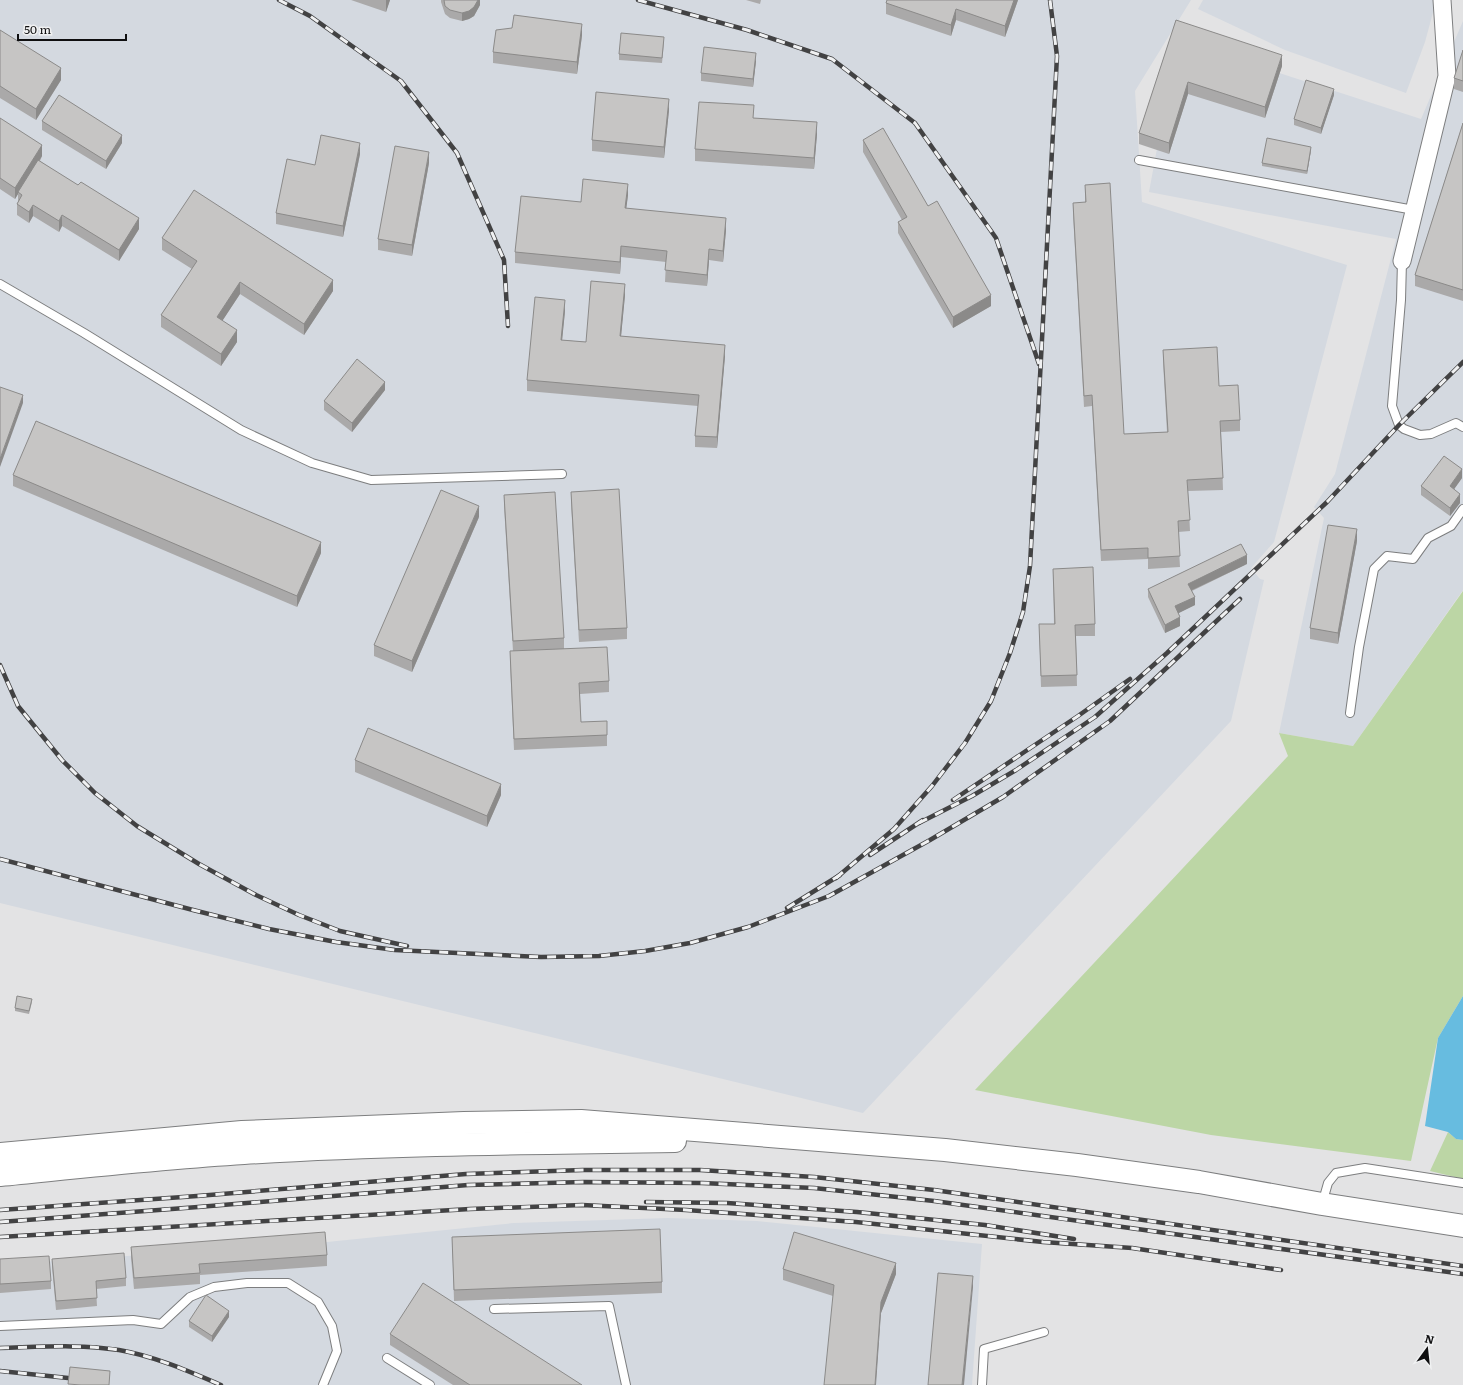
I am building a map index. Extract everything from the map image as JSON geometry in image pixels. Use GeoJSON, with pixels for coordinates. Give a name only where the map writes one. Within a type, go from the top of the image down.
{"type":"FeatureCollection","features":[{"type":"Feature","properties":{"kind":"main road"},"geometry":{"type":"LineString","coordinates":[[0,1154],[242,1132],[464,1123],[581,1121],[945,1150],[1077,1165],[1199,1182],[1322,1204],[1463,1226]]}},
{"type":"Feature","properties":{"kind":"main road"},"geometry":{"type":"LineString","coordinates":[[0,1175],[171,1158],[320,1149],[466,1144],[816,1140]]}},
{"type":"Feature","properties":{"kind":"street"},"geometry":{"type":"LineString","coordinates":[[1402,261],[1447,76],[1442,0]]}},
{"type":"Feature","properties":{"kind":"lane"},"geometry":{"type":"LineString","coordinates":[[1139,160],[1414,210]]}},
{"type":"Feature","properties":{"kind":"lane"},"geometry":{"type":"LineString","coordinates":[[1402,261],[1402,300],[1392,406],[1400,425],[1404,429],[1420,435],[1431,434],[1456,423],[1463,427]]}},
{"type":"Feature","properties":{"kind":"lane"},"geometry":{"type":"LineString","coordinates":[[0,284],[84,333],[241,430],[312,463],[371,480],[562,474]]}},
{"type":"Feature","properties":{"kind":"lane"},"geometry":{"type":"LineString","coordinates":[[1350,713],[1359,647],[1374,569],[1387,556],[1413,559],[1428,538],[1451,526],[1463,509]]}},
{"type":"Feature","properties":{"kind":"lane"},"geometry":{"type":"LineString","coordinates":[[1322,1204],[1328,1183],[1336,1173],[1365,1168],[1463,1183]]}},
{"type":"Feature","properties":{"kind":"lane"},"geometry":{"type":"LineString","coordinates":[[0,1326],[133,1320],[161,1324],[190,1297],[214,1287],[247,1283],[288,1283],[318,1302],[332,1326],[337,1351],[323,1385]]}},
{"type":"Feature","properties":{"kind":"lane"},"geometry":{"type":"LineString","coordinates":[[494,1309],[609,1306],[626,1385]]}},
{"type":"Feature","properties":{"kind":"lane"},"geometry":{"type":"LineString","coordinates":[[982,1385],[984,1349],[1044,1332]]}},
{"type":"Feature","properties":{"kind":"lane"},"geometry":{"type":"LineString","coordinates":[[387,1358],[430,1385]]}},
{"type":"Feature","properties":{"kind":"shaded area"},"geometry":{"type":"Polygon","coordinates":[[[0,0],[1191,0],[1135,91],[1142,202],[1347,265],[1274,542],[1251,568],[1260,579],[1264,580],[1231,721],[863,1113],[0,903],[0,0]]]}},
{"type":"Feature","properties":{"kind":"shaded area"},"geometry":{"type":"Polygon","coordinates":[[[1203,0],[1434,0],[1435,5],[1425,42],[1406,93],[1285,50],[1198,9],[1203,0]]]}},
{"type":"Feature","properties":{"kind":"shaded area"},"geometry":{"type":"Polygon","coordinates":[[[1463,21],[1463,590],[1353,746],[1279,733],[1324,518],[1314,507],[1335,474],[1396,239],[1149,192],[1177,40],[1421,119],[1463,21]]]}},
{"type":"Feature","properties":{"kind":"shaded area"},"geometry":{"type":"Polygon","coordinates":[[[668,1218],[757,1221],[982,1244],[972,1385],[0,1385],[0,1265],[327,1242],[514,1223],[668,1218]]]}},
{"type":"Feature","properties":{"kind":"green space"},"geometry":{"type":"Polygon","coordinates":[[[1463,591],[1463,996],[1438,1038],[1411,1161],[1211,1135],[975,1090],[1288,756],[1279,733],[1353,746],[1463,591]]]}},
{"type":"Feature","properties":{"kind":"green space"},"geometry":{"type":"Polygon","coordinates":[[[1448,1132],[1456,1139],[1463,1140],[1463,1179],[1430,1171],[1448,1132]]]}},
{"type":"Feature","properties":{"kind":"water"},"geometry":{"type":"Polygon","coordinates":[[[1463,996],[1463,1140],[1456,1139],[1448,1132],[1425,1126],[1438,1038],[1463,996]]]}},
{"type":"Feature","properties":{"kind":"building"},"geometry":{"type":"Polygon","coordinates":[[[444,0],[478,0],[474,7],[469,11],[462,13],[450,10],[445,6],[444,0]]]}},
{"type":"Feature","properties":{"kind":"building"},"geometry":{"type":"Polygon","coordinates":[[[887,0],[1014,0],[1005,26],[956,9],[951,25],[886,3],[887,0]]]}},
{"type":"Feature","properties":{"kind":"building"},"geometry":{"type":"Polygon","coordinates":[[[514,15],[582,24],[577,62],[493,52],[496,30],[512,28],[514,15]]]}},
{"type":"Feature","properties":{"kind":"building"},"geometry":{"type":"Polygon","coordinates":[[[1176,20],[1282,55],[1265,107],[1188,82],[1169,143],[1139,133],[1176,20]]]}},
{"type":"Feature","properties":{"kind":"building"},"geometry":{"type":"Polygon","coordinates":[[[0,30],[61,68],[36,109],[0,86],[0,30]]]}},
{"type":"Feature","properties":{"kind":"building"},"geometry":{"type":"Polygon","coordinates":[[[621,33],[664,37],[662,58],[619,54],[621,33]]]}},
{"type":"Feature","properties":{"kind":"building"},"geometry":{"type":"Polygon","coordinates":[[[704,47],[756,53],[753,79],[701,73],[704,47]]]}},
{"type":"Feature","properties":{"kind":"building"},"geometry":{"type":"Polygon","coordinates":[[[1463,50],[1463,81],[1454,78],[1463,50]]]}},
{"type":"Feature","properties":{"kind":"building"},"geometry":{"type":"Polygon","coordinates":[[[1306,80],[1334,89],[1321,128],[1294,119],[1306,80]]]}},
{"type":"Feature","properties":{"kind":"building"},"geometry":{"type":"Polygon","coordinates":[[[596,92],[669,99],[664,147],[592,140],[596,92]]]}},
{"type":"Feature","properties":{"kind":"building"},"geometry":{"type":"Polygon","coordinates":[[[59,95],[122,135],[106,161],[42,121],[59,95]]]}},
{"type":"Feature","properties":{"kind":"building"},"geometry":{"type":"Polygon","coordinates":[[[699,102],[754,105],[753,118],[817,122],[814,158],[695,149],[699,102]]]}},
{"type":"Feature","properties":{"kind":"building"},"geometry":{"type":"Polygon","coordinates":[[[0,118],[42,145],[15,188],[0,178],[0,118]]]}},
{"type":"Feature","properties":{"kind":"building"},"geometry":{"type":"Polygon","coordinates":[[[1463,123],[1463,290],[1415,275],[1463,123]]]}},
{"type":"Feature","properties":{"kind":"building"},"geometry":{"type":"Polygon","coordinates":[[[883,128],[928,206],[937,201],[991,295],[953,317],[898,222],[907,217],[863,140],[883,128]]]}},
{"type":"Feature","properties":{"kind":"building"},"geometry":{"type":"Polygon","coordinates":[[[321,135],[360,143],[343,226],[276,213],[287,159],[315,165],[321,135]]]}},
{"type":"Feature","properties":{"kind":"building"},"geometry":{"type":"Polygon","coordinates":[[[1267,138],[1311,147],[1307,171],[1262,163],[1267,138]]]}},
{"type":"Feature","properties":{"kind":"building"},"geometry":{"type":"Polygon","coordinates":[[[395,146],[429,152],[412,245],[378,239],[395,146]]]}},
{"type":"Feature","properties":{"kind":"building"},"geometry":{"type":"Polygon","coordinates":[[[38,160],[78,185],[81,182],[139,218],[119,250],[62,215],[59,221],[33,205],[29,212],[17,204],[22,195],[18,192],[38,160]]]}},
{"type":"Feature","properties":{"kind":"building"},"geometry":{"type":"Polygon","coordinates":[[[583,179],[628,184],[625,208],[726,218],[723,251],[709,249],[707,275],[665,270],[667,251],[621,246],[620,262],[515,252],[521,196],[581,202],[583,179]]]}},
{"type":"Feature","properties":{"kind":"building"},"geometry":{"type":"Polygon","coordinates":[[[1110,183],[1124,434],[1168,432],[1163,350],[1217,347],[1219,386],[1238,385],[1240,420],[1220,421],[1223,478],[1187,480],[1190,520],[1178,521],[1180,556],[1148,558],[1148,548],[1101,550],[1092,395],[1084,396],[1073,203],[1086,202],[1085,185],[1110,183]]]}},
{"type":"Feature","properties":{"kind":"building"},"geometry":{"type":"Polygon","coordinates":[[[194,190],[333,280],[304,324],[240,282],[217,317],[237,330],[221,354],[161,315],[197,261],[162,238],[194,190]]]}},
{"type":"Feature","properties":{"kind":"building"},"geometry":{"type":"Polygon","coordinates":[[[591,281],[625,284],[620,336],[725,345],[717,437],[695,436],[699,395],[527,380],[535,297],[565,300],[561,340],[586,342],[591,281]]]}},
{"type":"Feature","properties":{"kind":"building"},"geometry":{"type":"Polygon","coordinates":[[[357,359],[385,382],[352,423],[324,401],[357,359]]]}},
{"type":"Feature","properties":{"kind":"building"},"geometry":{"type":"Polygon","coordinates":[[[0,387],[23,395],[0,459],[0,387]]]}},
{"type":"Feature","properties":{"kind":"building"},"geometry":{"type":"Polygon","coordinates":[[[36,421],[321,542],[297,596],[13,475],[36,421]]]}},
{"type":"Feature","properties":{"kind":"building"},"geometry":{"type":"Polygon","coordinates":[[[1444,456],[1462,469],[1450,486],[1460,494],[1450,508],[1421,486],[1444,456]]]}},
{"type":"Feature","properties":{"kind":"building"},"geometry":{"type":"Polygon","coordinates":[[[619,489],[627,628],[579,630],[571,492],[619,489]]]}},
{"type":"Feature","properties":{"kind":"building"},"geometry":{"type":"Polygon","coordinates":[[[441,490],[479,506],[412,661],[374,645],[441,490]]]}},
{"type":"Feature","properties":{"kind":"building"},"geometry":{"type":"Polygon","coordinates":[[[555,492],[564,638],[513,641],[504,495],[555,492]]]}},
{"type":"Feature","properties":{"kind":"building"},"geometry":{"type":"Polygon","coordinates":[[[1328,525],[1357,529],[1338,633],[1310,628],[1328,525]]]}},
{"type":"Feature","properties":{"kind":"building"},"geometry":{"type":"Polygon","coordinates":[[[1241,544],[1247,555],[1188,584],[1195,597],[1175,606],[1180,617],[1165,625],[1148,589],[1241,544]]]}},
{"type":"Feature","properties":{"kind":"building"},"geometry":{"type":"Polygon","coordinates":[[[1093,567],[1095,624],[1075,625],[1077,675],[1041,676],[1039,624],[1055,624],[1053,569],[1093,567]]]}},
{"type":"Feature","properties":{"kind":"building"},"geometry":{"type":"Polygon","coordinates":[[[607,647],[609,681],[579,683],[581,722],[607,721],[607,735],[514,739],[510,651],[607,647]]]}},
{"type":"Feature","properties":{"kind":"building"},"geometry":{"type":"Polygon","coordinates":[[[368,728],[501,784],[487,816],[355,760],[368,728]]]}},
{"type":"Feature","properties":{"kind":"building"},"geometry":{"type":"Polygon","coordinates":[[[17,996],[32,999],[29,1011],[15,1008],[17,996]]]}},
{"type":"Feature","properties":{"kind":"building"},"geometry":{"type":"Polygon","coordinates":[[[660,1229],[662,1282],[454,1290],[452,1237],[660,1229]]]}},
{"type":"Feature","properties":{"kind":"building"},"geometry":{"type":"Polygon","coordinates":[[[325,1232],[327,1255],[199,1264],[200,1273],[134,1278],[131,1247],[325,1232]]]}},
{"type":"Feature","properties":{"kind":"building"},"geometry":{"type":"Polygon","coordinates":[[[794,1232],[896,1263],[881,1302],[875,1385],[824,1385],[834,1285],[783,1269],[794,1232]]]}},
{"type":"Feature","properties":{"kind":"building"},"geometry":{"type":"Polygon","coordinates":[[[124,1253],[126,1278],[96,1281],[97,1298],[56,1301],[52,1259],[124,1253]]]}},
{"type":"Feature","properties":{"kind":"building"},"geometry":{"type":"Polygon","coordinates":[[[49,1256],[51,1281],[0,1284],[0,1259],[49,1256]]]}},
{"type":"Feature","properties":{"kind":"building"},"geometry":{"type":"Polygon","coordinates":[[[938,1273],[973,1276],[962,1385],[928,1385],[938,1273]]]}},
{"type":"Feature","properties":{"kind":"building"},"geometry":{"type":"Polygon","coordinates":[[[423,1283],[582,1385],[470,1385],[390,1334],[423,1283]]]}},
{"type":"Feature","properties":{"kind":"building"},"geometry":{"type":"Polygon","coordinates":[[[206,1295],[229,1311],[212,1336],[189,1321],[206,1295]]]}},
{"type":"Feature","properties":{"kind":"building"},"geometry":{"type":"Polygon","coordinates":[[[70,1367],[110,1371],[109,1385],[68,1384],[70,1367]]]}},
{"type":"Feature","properties":{"kind":"railway"},"geometry":{"type":"LineString","coordinates":[[279,0],[310,16],[401,81],[457,153],[504,260],[508,326]]}},
{"type":"Feature","properties":{"kind":"railway"},"geometry":{"type":"LineString","coordinates":[[638,0],[747,30],[832,59],[915,123],[996,238],[1039,364]]}},
{"type":"Feature","properties":{"kind":"railway"},"geometry":{"type":"LineString","coordinates":[[836,878],[894,829],[932,786],[965,743],[991,701],[1010,653],[1023,612],[1030,566],[1057,56],[1050,0]]}},
{"type":"Feature","properties":{"kind":"railway"},"geometry":{"type":"LineString","coordinates":[[919,823],[972,796],[1016,770],[1095,717],[1167,653],[1327,502],[1399,425],[1463,362]]}},
{"type":"Feature","properties":{"kind":"railway"},"geometry":{"type":"LineString","coordinates":[[0,859],[269,929],[336,942],[395,950],[541,957],[599,956],[645,951],[690,943],[748,927],[829,896],[930,840],[1003,797],[1110,721],[1240,599]]}},
{"type":"Feature","properties":{"kind":"railway"},"geometry":{"type":"LineString","coordinates":[[0,665],[18,706],[62,760],[95,793],[137,826],[199,864],[256,895],[299,915],[340,931],[407,946]]}},
{"type":"Feature","properties":{"kind":"railway"},"geometry":{"type":"LineString","coordinates":[[953,800],[1130,679]]}},
{"type":"Feature","properties":{"kind":"railway"},"geometry":{"type":"LineString","coordinates":[[870,855],[923,820]]}},
{"type":"Feature","properties":{"kind":"railway"},"geometry":{"type":"LineString","coordinates":[[787,908],[840,875]]}},
{"type":"Feature","properties":{"kind":"railway"},"geometry":{"type":"LineString","coordinates":[[0,1210],[197,1196],[466,1174],[583,1170],[700,1170],[814,1177],[934,1190],[1463,1266]]}},
{"type":"Feature","properties":{"kind":"railway"},"geometry":{"type":"LineString","coordinates":[[0,1222],[468,1185],[584,1182],[702,1183],[814,1188],[934,1201],[1463,1274]]}},
{"type":"Feature","properties":{"kind":"railway"},"geometry":{"type":"LineString","coordinates":[[646,1202],[727,1203],[857,1212],[985,1225],[1074,1239]]}},
{"type":"Feature","properties":{"kind":"railway"},"geometry":{"type":"LineString","coordinates":[[0,1237],[470,1209],[582,1205],[686,1210],[856,1222],[1043,1242],[1132,1248],[1281,1270]]}},
{"type":"Feature","properties":{"kind":"railway"},"geometry":{"type":"LineString","coordinates":[[0,1348],[75,1346],[119,1350],[158,1360],[221,1385]]}},
{"type":"Feature","properties":{"kind":"railway"},"geometry":{"type":"LineString","coordinates":[[0,1371],[68,1378]]}}]}
